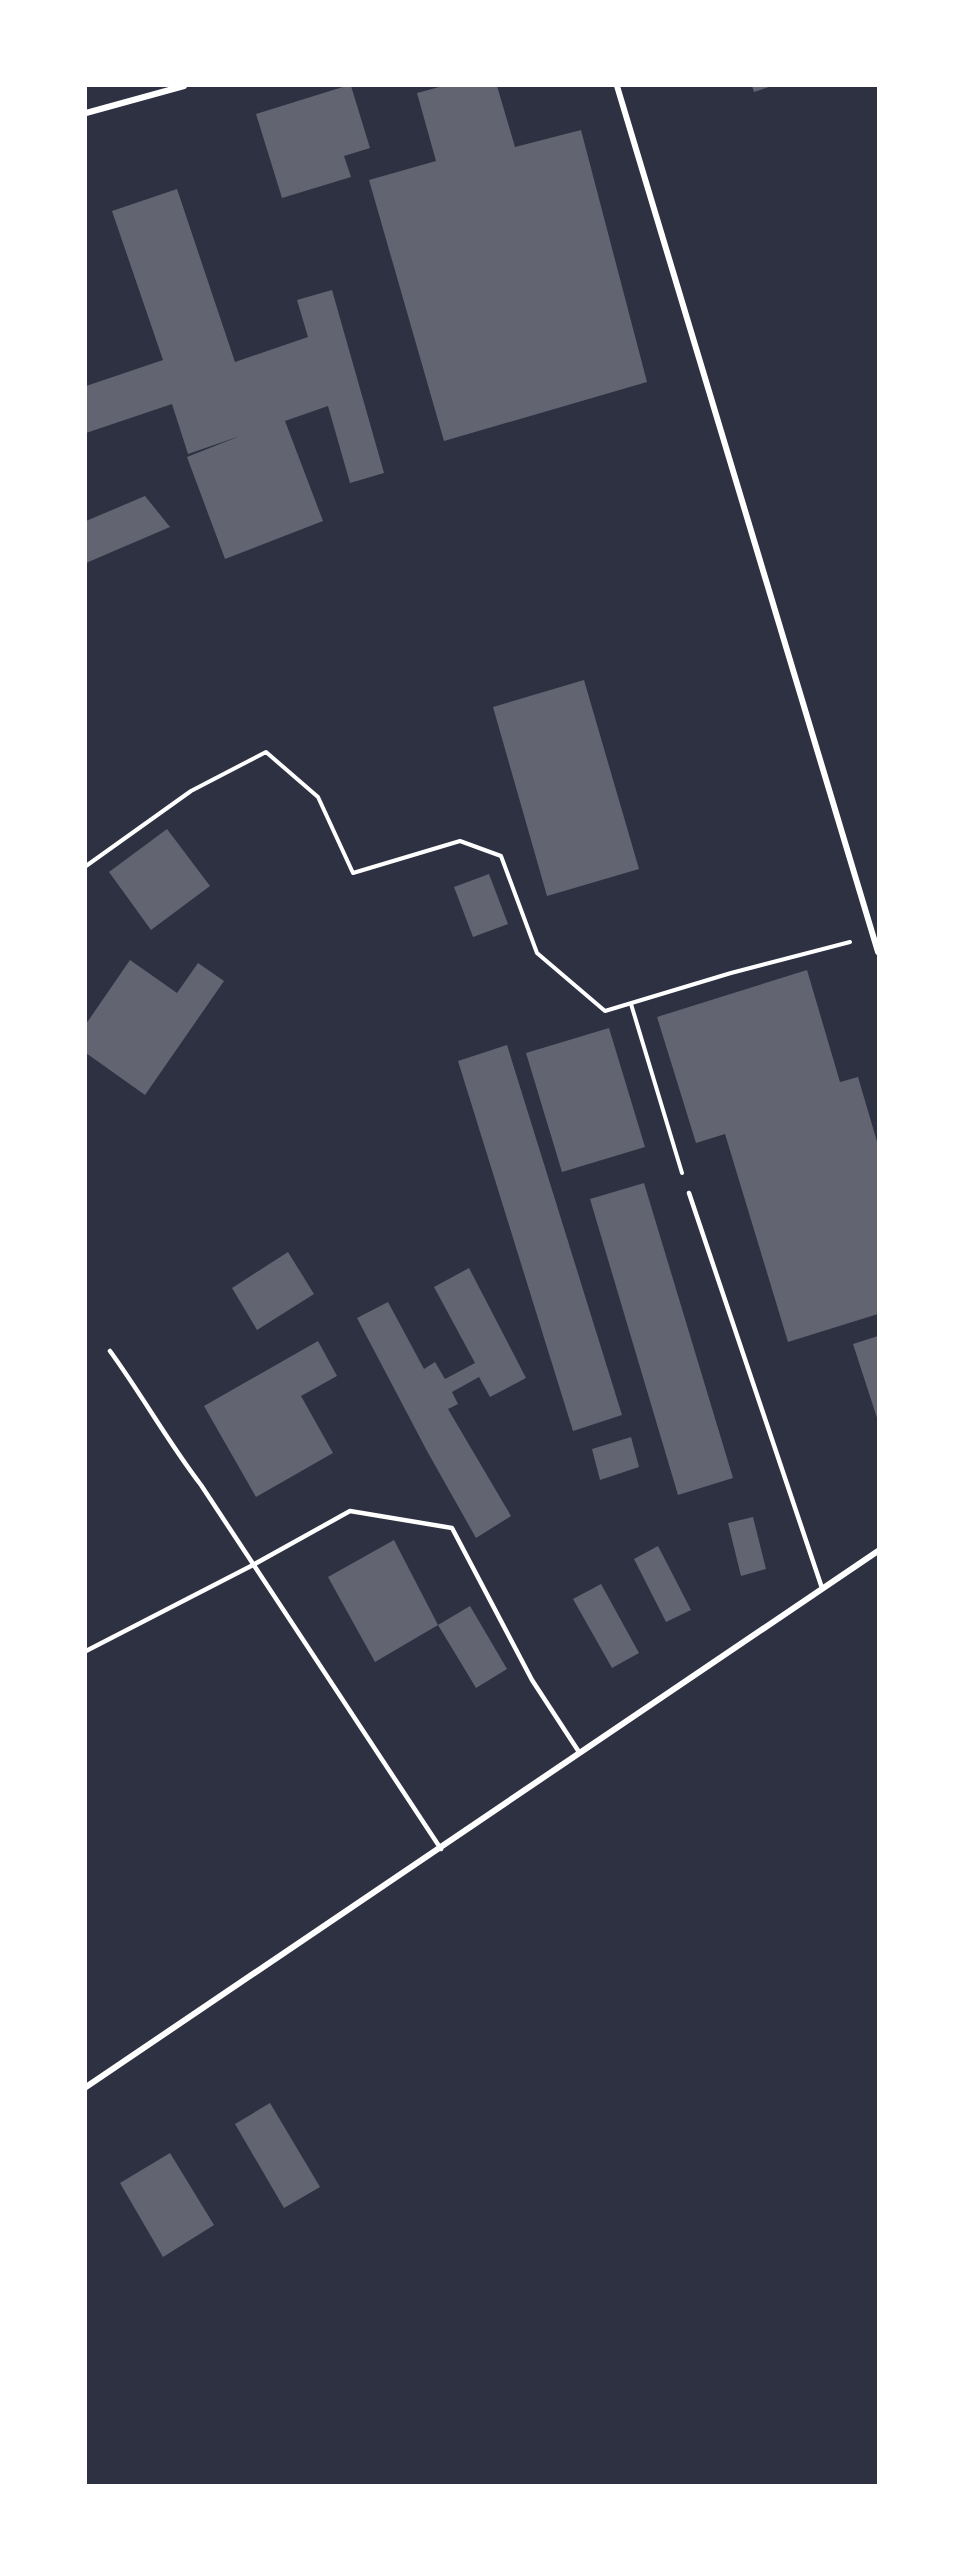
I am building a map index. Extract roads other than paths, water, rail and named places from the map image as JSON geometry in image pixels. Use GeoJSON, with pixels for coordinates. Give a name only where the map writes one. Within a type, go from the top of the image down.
{"type":"FeatureCollection","features":[{"type":"Feature","properties":{"kind":"street"},"geometry":{"type":"LineString","coordinates":[[86,113],[184,86]]}},
{"type":"Feature","properties":{"kind":"street"},"geometry":{"type":"LineString","coordinates":[[617,86],[879,952]]}},
{"type":"Feature","properties":{"kind":"street"},"geometry":{"type":"LineString","coordinates":[[86,2087],[879,1551]]}},
{"type":"Feature","properties":{"kind":"lane"},"geometry":{"type":"LineString","coordinates":[[689,1193],[822,1588]]}},
{"type":"Feature","properties":{"kind":"lane"},"geometry":{"type":"LineString","coordinates":[[110,1351],[141,1394],[180,1457],[201,1485],[441,1849]]}},
{"type":"Feature","properties":{"kind":"lane"},"geometry":{"type":"LineString","coordinates":[[86,1651],[253,1565],[350,1511],[452,1528],[532,1680],[579,1752]]}}]}
